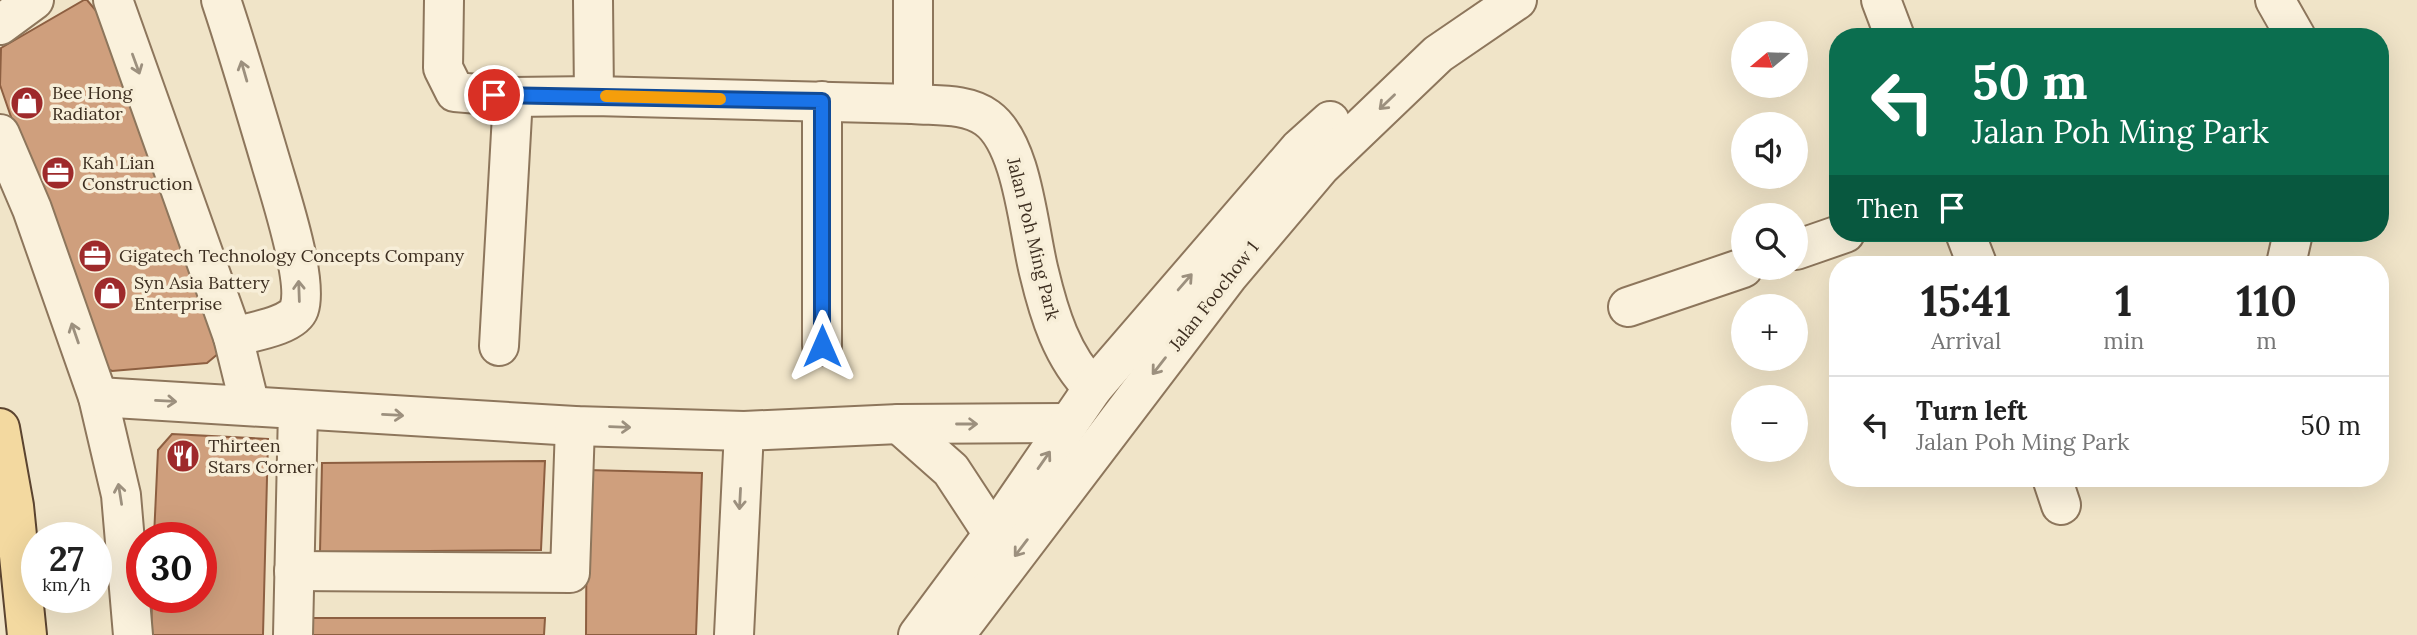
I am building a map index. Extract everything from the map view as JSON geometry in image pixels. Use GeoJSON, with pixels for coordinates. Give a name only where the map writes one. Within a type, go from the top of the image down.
{"type":"FeatureCollection","features":[{"type":"Feature","properties":{"kind":"main road"},"geometry":{"type":"LineString","coordinates":[[0,428],[14,506],[27,635]]}},
{"type":"Feature","properties":{"kind":"street"},"geometry":{"type":"LineString","coordinates":[[0,25],[34,0]]}},
{"type":"Feature","properties":{"kind":"street"},"geometry":{"type":"LineString","coordinates":[[113,0],[233,337],[250,406]]}},
{"type":"Feature","properties":{"kind":"street"},"geometry":{"type":"LineString","coordinates":[[221,0],[292,238],[301,292],[299,310],[290,321],[233,337]]}},
{"type":"Feature","properties":{"kind":"street","name":"Jalan Poh Ming Park"},"geometry":{"type":"LineString","coordinates":[[444,0],[443,68],[454,92],[513,97],[594,96],[913,104],[961,107],[985,116],[1004,134],[1017,169],[1039,274],[1050,311],[1078,373],[1093,388]]}},
{"type":"Feature","properties":{"kind":"street"},"geometry":{"type":"LineString","coordinates":[[593,0],[594,96]]}},
{"type":"Feature","properties":{"kind":"street"},"geometry":{"type":"LineString","coordinates":[[913,0],[913,104]]}},
{"type":"Feature","properties":{"kind":"street","name":"Jalan Foochow 1"},"geometry":{"type":"LineString","coordinates":[[918,635],[993,534],[1093,388],[1300,148],[1425,34],[1476,0]]}},
{"type":"Feature","properties":{"kind":"street","name":"Jalan Foochow 1"},"geometry":{"type":"LineString","coordinates":[[955,635],[1228,276],[1321,166],[1438,54],[1517,0]]}},
{"type":"Feature","properties":{"kind":"street"},"geometry":{"type":"LineString","coordinates":[[1881,0],[1892,28]]}},
{"type":"Feature","properties":{"kind":"street"},"geometry":{"type":"LineString","coordinates":[[2275,0],[2291,28]]}},
{"type":"Feature","properties":{"kind":"street"},"geometry":{"type":"LineString","coordinates":[[499,346],[513,97]]}},
{"type":"Feature","properties":{"kind":"street"},"geometry":{"type":"LineString","coordinates":[[822,101],[822,346]]}},
{"type":"Feature","properties":{"kind":"street"},"geometry":{"type":"LineString","coordinates":[[0,134],[32,209],[97,397],[121,495],[133,635]]}},
{"type":"Feature","properties":{"kind":"street"},"geometry":{"type":"LineString","coordinates":[[1808,246],[1829,239]]}},
{"type":"Feature","properties":{"kind":"street"},"geometry":{"type":"LineString","coordinates":[[1628,307],[1731,272]]}},
{"type":"Feature","properties":{"kind":"street"},"geometry":{"type":"LineString","coordinates":[[97,397],[575,426],[744,431],[899,424],[1069,423]]}},
{"type":"Feature","properties":{"kind":"street"},"geometry":{"type":"LineString","coordinates":[[293,635],[298,410]]}},
{"type":"Feature","properties":{"kind":"street"},"geometry":{"type":"LineString","coordinates":[[899,424],[951,470],[993,534]]}},
{"type":"Feature","properties":{"kind":"street"},"geometry":{"type":"LineString","coordinates":[[294,571],[570,573],[575,426]]}},
{"type":"Feature","properties":{"kind":"street"},"geometry":{"type":"LineString","coordinates":[[734,635],[744,431]]}},
{"type":"Feature","properties":{"kind":"building"},"geometry":{"type":"Polygon","coordinates":[[[87,0],[108,25],[219,353],[207,363],[112,371],[96,363],[0,85],[1,48],[87,0]]]}},
{"type":"Feature","properties":{"kind":"building"},"geometry":{"type":"Polygon","coordinates":[[[172,434],[268,439],[263,635],[151,635],[152,613],[217,613],[217,522],[155,522],[158,450],[172,434]]]}},
{"type":"Feature","properties":{"kind":"building"},"geometry":{"type":"Polygon","coordinates":[[[545,461],[541,550],[320,552],[322,463],[545,461]]]}},
{"type":"Feature","properties":{"kind":"building"},"geometry":{"type":"Polygon","coordinates":[[[587,470],[702,473],[696,635],[586,635],[587,470]]]}},
{"type":"Feature","properties":{"kind":"building"},"geometry":{"type":"Polygon","coordinates":[[[310,618],[545,618],[544,635],[310,635],[310,618]]]}},
{"type":"Feature","properties":{"kind":"slow traffic"},"geometry":{"type":"LineString","coordinates":[[606,96],[720,99]]}},
{"type":"Feature","properties":{"kind":"place","name":"Bee Hong Radiator"},"geometry":{"type":"Point","coordinates":[27,103]}},
{"type":"Feature","properties":{"kind":"place","name":"Kah Lian Construction"},"geometry":{"type":"Point","coordinates":[58,173]}},
{"type":"Feature","properties":{"kind":"place","name":"Gigatech Technology Concepts Company"},"geometry":{"type":"Point","coordinates":[95,256]}},
{"type":"Feature","properties":{"kind":"place","name":"Syn Asia Battery Enterprise"},"geometry":{"type":"Point","coordinates":[110,293]}},
{"type":"Feature","properties":{"kind":"place","name":"Thirteen Stars Corner"},"geometry":{"type":"Point","coordinates":[183,456]}},
{"type":"Feature","properties":{"kind":"route"},"geometry":{"type":"LineString","coordinates":[[494,95],[822,101],[822,346]]}}]}
